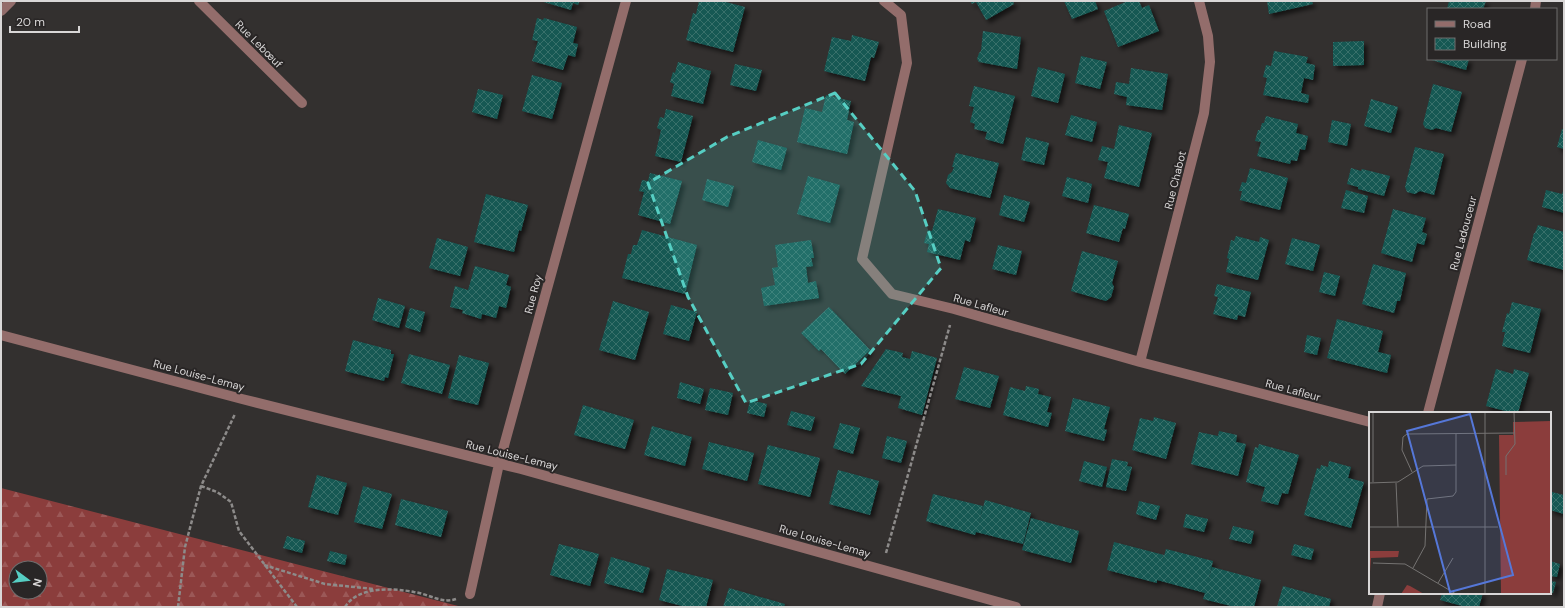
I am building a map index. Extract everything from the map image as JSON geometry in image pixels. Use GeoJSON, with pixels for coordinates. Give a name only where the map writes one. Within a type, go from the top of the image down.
{"type":"FeatureCollection","features":[{"type":"Feature","properties":{"kind":"street"},"geometry":{"type":"LineString","coordinates":[[1,11],[11,1]]}},
{"type":"Feature","properties":{"kind":"street","name":"Rue Lebœuf"},"geometry":{"type":"LineString","coordinates":[[199,1],[302,103]]}},
{"type":"Feature","properties":{"kind":"street","name":"Rue Roy"},"geometry":{"type":"LineString","coordinates":[[470,594],[499,464],[626,1]]}},
{"type":"Feature","properties":{"kind":"street","name":"Rue Lafleur"},"geometry":{"type":"LineString","coordinates":[[884,1],[902,16],[907,63],[862,259],[892,294],[954,309],[1140,362],[1369,422]]}},
{"type":"Feature","properties":{"kind":"street","name":"Rue Chabot"},"geometry":{"type":"LineString","coordinates":[[1140,362],[1205,105],[1210,62],[1208,36],[1199,1]]}},
{"type":"Feature","properties":{"kind":"street","name":"Rue Ladouceur"},"geometry":{"type":"LineString","coordinates":[[1428,412],[1522,60]]}},
{"type":"Feature","properties":{"kind":"street","name":"Rue Louise-Lemay"},"geometry":{"type":"LineString","coordinates":[[1,335],[242,400],[499,464],[1016,607]]}},
{"type":"Feature","properties":{"kind":"street"},"geometry":{"type":"LineString","coordinates":[[1376,607],[1380,594]]}},
{"type":"Feature","properties":{"kind":"path"},"geometry":{"type":"LineString","coordinates":[[882,570],[954,309]]}},
{"type":"Feature","properties":{"kind":"path"},"geometry":{"type":"LineString","coordinates":[[178,607],[185,548],[201,486],[242,400]]}},
{"type":"Feature","properties":{"kind":"path"},"geometry":{"type":"LineString","coordinates":[[201,486],[217,492],[231,502],[239,531],[297,607]]}},
{"type":"Feature","properties":{"kind":"path"},"geometry":{"type":"LineString","coordinates":[[264,565],[325,584],[414,592],[448,602],[470,594]]}},
{"type":"Feature","properties":{"kind":"path"},"geometry":{"type":"LineString","coordinates":[[346,607],[348,602],[355,597],[376,589]]}},
{"type":"Feature","properties":{"kind":"highlighted area"},"geometry":{"type":"Polygon","coordinates":[[[835,93],[915,191],[941,268],[861,364],[746,403],[688,297],[648,183],[727,137],[835,93]]]}},
{"type":"Feature","properties":{"kind":"green space"},"geometry":{"type":"Polygon","coordinates":[[[1,488],[462,607],[1,607],[1,488]]]}},
{"type":"Feature","properties":{"kind":"building"},"geometry":{"type":"Polygon","coordinates":[[[540,1],[580,1],[578,5],[573,3],[571,10],[540,1]]]}},
{"type":"Feature","properties":{"kind":"building"},"geometry":{"type":"Polygon","coordinates":[[[699,1],[722,1],[745,7],[733,52],[686,40],[693,13],[696,14],[699,1]]]}},
{"type":"Feature","properties":{"kind":"building"},"geometry":{"type":"Polygon","coordinates":[[[970,1],[1013,1],[1014,4],[986,20],[976,2],[972,4],[970,1]]]}},
{"type":"Feature","properties":{"kind":"building"},"geometry":{"type":"Polygon","coordinates":[[[1064,1],[1095,1],[1098,9],[1072,19],[1064,1]]]}},
{"type":"Feature","properties":{"kind":"building"},"geometry":{"type":"Polygon","coordinates":[[[1128,1],[1139,1],[1142,8],[1149,5],[1159,31],[1118,47],[1104,11],[1128,1]]]}},
{"type":"Feature","properties":{"kind":"building"},"geometry":{"type":"Polygon","coordinates":[[[1267,1],[1312,1],[1313,4],[1269,14],[1267,1]]]}},
{"type":"Feature","properties":{"kind":"building"},"geometry":{"type":"Polygon","coordinates":[[[1449,1],[1486,1],[1483,8],[1447,8],[1449,1]]]}},
{"type":"Feature","properties":{"kind":"building"},"geometry":{"type":"Polygon","coordinates":[[[537,18],[543,20],[544,18],[577,27],[573,43],[578,44],[575,57],[568,55],[563,70],[532,61],[538,41],[532,40],[537,18]]]}},
{"type":"Feature","properties":{"kind":"building"},"geometry":{"type":"Polygon","coordinates":[[[983,31],[1021,37],[1017,69],[979,62],[977,59],[981,51],[983,31]]]}},
{"type":"Feature","properties":{"kind":"building"},"geometry":{"type":"Polygon","coordinates":[[[852,35],[879,42],[874,58],[871,57],[865,81],[824,71],[832,37],[851,41],[852,35]]]}},
{"type":"Feature","properties":{"kind":"building"},"geometry":{"type":"Polygon","coordinates":[[[1364,41],[1364,65],[1333,66],[1333,42],[1364,41]]]}},
{"type":"Feature","properties":{"kind":"building"},"geometry":{"type":"Polygon","coordinates":[[[1274,51],[1308,57],[1306,63],[1315,65],[1313,80],[1304,78],[1301,93],[1309,95],[1308,103],[1263,95],[1267,78],[1263,77],[1266,65],[1271,66],[1274,51]]]}},
{"type":"Feature","properties":{"kind":"building"},"geometry":{"type":"Polygon","coordinates":[[[1081,56],[1107,62],[1100,89],[1075,83],[1081,56]]]}},
{"type":"Feature","properties":{"kind":"building"},"geometry":{"type":"Polygon","coordinates":[[[1431,60],[1469,60],[1466,70],[1431,60]]]}},
{"type":"Feature","properties":{"kind":"building"},"geometry":{"type":"Polygon","coordinates":[[[678,62],[711,71],[703,104],[671,96],[674,84],[670,82],[673,72],[675,73],[678,62]]]}},
{"type":"Feature","properties":{"kind":"building"},"geometry":{"type":"Polygon","coordinates":[[[735,64],[762,70],[756,91],[730,85],[735,64]]]}},
{"type":"Feature","properties":{"kind":"building"},"geometry":{"type":"Polygon","coordinates":[[[1038,67],[1065,74],[1058,103],[1031,96],[1038,67]]]}},
{"type":"Feature","properties":{"kind":"building"},"geometry":{"type":"Polygon","coordinates":[[[1131,68],[1168,74],[1162,110],[1126,105],[1127,97],[1114,94],[1116,82],[1129,84],[1131,68]]]}},
{"type":"Feature","properties":{"kind":"building"},"geometry":{"type":"Polygon","coordinates":[[[532,75],[562,83],[552,119],[522,111],[532,75]]]}},
{"type":"Feature","properties":{"kind":"building"},"geometry":{"type":"Polygon","coordinates":[[[1433,84],[1462,92],[1451,132],[1436,128],[1432,130],[1425,128],[1423,124],[1433,84]]]}},
{"type":"Feature","properties":{"kind":"building"},"geometry":{"type":"Polygon","coordinates":[[[974,86],[1015,96],[1003,144],[985,139],[987,132],[974,129],[975,124],[970,122],[974,107],[969,106],[974,86]]]}},
{"type":"Feature","properties":{"kind":"building"},"geometry":{"type":"Polygon","coordinates":[[[478,89],[503,95],[497,119],[472,112],[478,89]]]}},
{"type":"Feature","properties":{"kind":"building"},"geometry":{"type":"Polygon","coordinates":[[[826,95],[851,101],[847,120],[854,122],[847,154],[797,142],[805,108],[822,112],[826,95]]]}},
{"type":"Feature","properties":{"kind":"building"},"geometry":{"type":"Polygon","coordinates":[[[1371,99],[1398,107],[1391,133],[1364,126],[1371,99]]]}},
{"type":"Feature","properties":{"kind":"building"},"geometry":{"type":"Polygon","coordinates":[[[666,109],[693,116],[681,162],[655,156],[661,130],[657,128],[660,117],[664,118],[666,109]]]}},
{"type":"Feature","properties":{"kind":"building"},"geometry":{"type":"Polygon","coordinates":[[[1071,115],[1097,122],[1092,142],[1065,135],[1071,115]]]}},
{"type":"Feature","properties":{"kind":"building"},"geometry":{"type":"Polygon","coordinates":[[[1266,116],[1298,124],[1296,133],[1308,136],[1305,150],[1300,149],[1297,161],[1291,160],[1290,164],[1257,156],[1261,142],[1255,141],[1258,130],[1260,130],[1262,123],[1264,123],[1266,116]]]}},
{"type":"Feature","properties":{"kind":"building"},"geometry":{"type":"Polygon","coordinates":[[[1332,120],[1351,124],[1347,146],[1328,142],[1332,120]]]}},
{"type":"Feature","properties":{"kind":"building"},"geometry":{"type":"Polygon","coordinates":[[[1119,125],[1152,133],[1139,187],[1104,178],[1108,162],[1098,160],[1102,146],[1114,149],[1119,125]]]}},
{"type":"Feature","properties":{"kind":"building"},"geometry":{"type":"Polygon","coordinates":[[[1562,129],[1564,129],[1564,149],[1557,147],[1562,129]]]}},
{"type":"Feature","properties":{"kind":"building"},"geometry":{"type":"Polygon","coordinates":[[[1026,137],[1049,143],[1044,165],[1021,160],[1026,137]]]}},
{"type":"Feature","properties":{"kind":"building"},"geometry":{"type":"Polygon","coordinates":[[[758,140],[787,148],[781,170],[752,162],[758,140]]]}},
{"type":"Feature","properties":{"kind":"building"},"geometry":{"type":"Polygon","coordinates":[[[1415,147],[1444,154],[1434,195],[1420,191],[1415,194],[1407,192],[1405,187],[1415,147]]]}},
{"type":"Feature","properties":{"kind":"building"},"geometry":{"type":"Polygon","coordinates":[[[956,153],[999,163],[990,198],[950,188],[946,183],[948,175],[952,172],[954,167],[952,167],[956,153]]]}},
{"type":"Feature","properties":{"kind":"building"},"geometry":{"type":"Polygon","coordinates":[[[1250,168],[1288,178],[1280,210],[1240,200],[1242,191],[1239,191],[1242,182],[1246,183],[1250,168]]]}},
{"type":"Feature","properties":{"kind":"building"},"geometry":{"type":"Polygon","coordinates":[[[1351,168],[1361,171],[1362,169],[1390,176],[1384,196],[1358,189],[1358,187],[1347,184],[1351,168]]]}},
{"type":"Feature","properties":{"kind":"building"},"geometry":{"type":"Polygon","coordinates":[[[650,173],[682,181],[670,224],[638,215],[644,192],[639,191],[642,180],[648,181],[650,173]]]}},
{"type":"Feature","properties":{"kind":"building"},"geometry":{"type":"Polygon","coordinates":[[[808,176],[840,185],[830,223],[797,214],[808,176]]]}},
{"type":"Feature","properties":{"kind":"building"},"geometry":{"type":"Polygon","coordinates":[[[1067,177],[1092,184],[1088,203],[1062,196],[1067,177]]]}},
{"type":"Feature","properties":{"kind":"building"},"geometry":{"type":"Polygon","coordinates":[[[707,179],[734,186],[728,207],[702,200],[707,179]]]}},
{"type":"Feature","properties":{"kind":"building"},"geometry":{"type":"Polygon","coordinates":[[[1564,188],[1564,213],[1542,207],[1546,190],[1562,194],[1564,188]]]}},
{"type":"Feature","properties":{"kind":"building"},"geometry":{"type":"Polygon","coordinates":[[[1346,190],[1368,196],[1364,213],[1341,208],[1346,190]]]}},
{"type":"Feature","properties":{"kind":"building"},"geometry":{"type":"Polygon","coordinates":[[[486,194],[528,205],[521,231],[519,230],[514,252],[474,242],[486,194]]]}},
{"type":"Feature","properties":{"kind":"building"},"geometry":{"type":"Polygon","coordinates":[[[1004,195],[1030,202],[1024,222],[999,215],[1004,195]]]}},
{"type":"Feature","properties":{"kind":"building"},"geometry":{"type":"Polygon","coordinates":[[[1094,205],[1129,214],[1125,229],[1123,228],[1119,242],[1086,233],[1094,205]]]}},
{"type":"Feature","properties":{"kind":"building"},"geometry":{"type":"Polygon","coordinates":[[[938,209],[976,218],[970,242],[965,240],[960,260],[927,252],[929,244],[924,243],[928,230],[932,231],[938,209]]]}},
{"type":"Feature","properties":{"kind":"building"},"geometry":{"type":"Polygon","coordinates":[[[1393,209],[1426,218],[1422,232],[1427,234],[1424,245],[1417,243],[1412,262],[1381,253],[1393,209]]]}},
{"type":"Feature","properties":{"kind":"building"},"geometry":{"type":"Polygon","coordinates":[[[1538,225],[1564,232],[1564,270],[1527,260],[1534,233],[1538,225]]]}},
{"type":"Feature","properties":{"kind":"building"},"geometry":{"type":"Polygon","coordinates":[[[642,230],[697,245],[685,294],[622,278],[628,254],[631,254],[633,245],[637,245],[642,230]]]}},
{"type":"Feature","properties":{"kind":"building"},"geometry":{"type":"Polygon","coordinates":[[[1236,236],[1259,242],[1260,237],[1269,240],[1258,280],[1226,272],[1231,240],[1234,241],[1236,236]]]}},
{"type":"Feature","properties":{"kind":"building"},"geometry":{"type":"Polygon","coordinates":[[[437,238],[468,247],[460,276],[429,268],[437,238]]]}},
{"type":"Feature","properties":{"kind":"building"},"geometry":{"type":"Polygon","coordinates":[[[1292,238],[1320,245],[1313,271],[1285,264],[1292,238]]]}},
{"type":"Feature","properties":{"kind":"building"},"geometry":{"type":"Polygon","coordinates":[[[811,240],[814,258],[811,258],[813,266],[806,267],[808,283],[816,281],[819,298],[764,306],[761,288],[775,285],[772,268],[778,267],[775,245],[811,240]]]}},
{"type":"Feature","properties":{"kind":"building"},"geometry":{"type":"Polygon","coordinates":[[[998,245],[1022,251],[1016,275],[992,269],[998,245]]]}},
{"type":"Feature","properties":{"kind":"building"},"geometry":{"type":"Polygon","coordinates":[[[1082,251],[1118,261],[1112,283],[1114,287],[1111,297],[1106,301],[1071,291],[1082,251]]]}},
{"type":"Feature","properties":{"kind":"building"},"geometry":{"type":"Polygon","coordinates":[[[1373,264],[1406,273],[1400,301],[1397,301],[1394,313],[1362,304],[1373,264]]]}},
{"type":"Feature","properties":{"kind":"building"},"geometry":{"type":"Polygon","coordinates":[[[475,266],[509,275],[506,285],[511,287],[506,308],[499,306],[496,318],[482,314],[481,319],[462,313],[463,310],[450,307],[455,286],[468,290],[475,266]]]}},
{"type":"Feature","properties":{"kind":"building"},"geometry":{"type":"Polygon","coordinates":[[[1324,272],[1340,276],[1335,296],[1319,292],[1324,272]]]}},
{"type":"Feature","properties":{"kind":"building"},"geometry":{"type":"Polygon","coordinates":[[[1217,284],[1251,292],[1245,317],[1238,315],[1237,320],[1213,314],[1218,297],[1214,296],[1217,284]]]}},
{"type":"Feature","properties":{"kind":"building"},"geometry":{"type":"Polygon","coordinates":[[[378,298],[405,306],[399,328],[372,320],[378,298]]]}},
{"type":"Feature","properties":{"kind":"building"},"geometry":{"type":"Polygon","coordinates":[[[613,301],[649,312],[635,360],[599,350],[613,301]]]}},
{"type":"Feature","properties":{"kind":"building"},"geometry":{"type":"Polygon","coordinates":[[[1512,302],[1541,309],[1530,353],[1502,346],[1505,332],[1502,332],[1507,313],[1509,314],[1512,302]]]}},
{"type":"Feature","properties":{"kind":"building"},"geometry":{"type":"Polygon","coordinates":[[[671,305],[697,312],[689,341],[663,334],[671,305]]]}},
{"type":"Feature","properties":{"kind":"building"},"geometry":{"type":"Polygon","coordinates":[[[829,307],[870,350],[845,374],[821,349],[819,351],[801,333],[829,307]]]}},
{"type":"Feature","properties":{"kind":"building"},"geometry":{"type":"Polygon","coordinates":[[[410,308],[425,312],[420,332],[405,327],[410,308]]]}},
{"type":"Feature","properties":{"kind":"building"},"geometry":{"type":"Polygon","coordinates":[[[1337,319],[1383,331],[1378,352],[1391,355],[1387,373],[1327,358],[1337,319]]]}},
{"type":"Feature","properties":{"kind":"building"},"geometry":{"type":"Polygon","coordinates":[[[1307,335],[1321,338],[1317,355],[1304,352],[1307,335]]]}},
{"type":"Feature","properties":{"kind":"building"},"geometry":{"type":"Polygon","coordinates":[[[353,340],[391,350],[391,354],[394,354],[388,378],[385,377],[384,381],[345,371],[353,340]]]}},
{"type":"Feature","properties":{"kind":"building"},"geometry":{"type":"Polygon","coordinates":[[[886,349],[903,353],[902,357],[910,359],[912,351],[937,358],[922,415],[898,408],[901,396],[861,386],[886,349]]]}},
{"type":"Feature","properties":{"kind":"building"},"geometry":{"type":"Polygon","coordinates":[[[409,354],[450,365],[442,394],[401,383],[409,354]]]}},
{"type":"Feature","properties":{"kind":"building"},"geometry":{"type":"Polygon","coordinates":[[[459,355],[489,363],[478,405],[448,398],[459,355]]]}},
{"type":"Feature","properties":{"kind":"building"},"geometry":{"type":"Polygon","coordinates":[[[964,367],[999,376],[990,408],[955,399],[964,367]]]}},
{"type":"Feature","properties":{"kind":"building"},"geometry":{"type":"Polygon","coordinates":[[[1496,369],[1513,374],[1514,369],[1529,373],[1518,412],[1509,412],[1486,406],[1496,369]]]}},
{"type":"Feature","properties":{"kind":"building"},"geometry":{"type":"Polygon","coordinates":[[[680,382],[704,389],[700,404],[677,398],[680,382]]]}},
{"type":"Feature","properties":{"kind":"building"},"geometry":{"type":"Polygon","coordinates":[[[1026,386],[1039,389],[1038,394],[1051,397],[1047,412],[1052,413],[1048,427],[1003,415],[1010,387],[1025,391],[1026,386]]]}},
{"type":"Feature","properties":{"kind":"building"},"geometry":{"type":"Polygon","coordinates":[[[710,388],[733,393],[728,415],[705,410],[710,388]]]}},
{"type":"Feature","properties":{"kind":"building"},"geometry":{"type":"Polygon","coordinates":[[[1073,398],[1110,407],[1104,429],[1107,430],[1104,441],[1065,431],[1073,398]]]}},
{"type":"Feature","properties":{"kind":"building"},"geometry":{"type":"Polygon","coordinates":[[[750,400],[767,404],[764,417],[747,413],[750,400]]]}},
{"type":"Feature","properties":{"kind":"building"},"geometry":{"type":"Polygon","coordinates":[[[583,405],[634,420],[625,449],[574,435],[583,405]]]}},
{"type":"Feature","properties":{"kind":"building"},"geometry":{"type":"Polygon","coordinates":[[[791,411],[815,417],[811,431],[787,425],[791,411]]]}},
{"type":"Feature","properties":{"kind":"building"},"geometry":{"type":"Polygon","coordinates":[[[1154,417],[1176,423],[1166,459],[1132,450],[1140,418],[1153,421],[1154,417]]]}},
{"type":"Feature","properties":{"kind":"building"},"geometry":{"type":"Polygon","coordinates":[[[840,423],[860,428],[853,454],[833,448],[840,423]]]}},
{"type":"Feature","properties":{"kind":"building"},"geometry":{"type":"Polygon","coordinates":[[[652,426],[692,437],[685,466],[644,455],[652,426]]]}},
{"type":"Feature","properties":{"kind":"building"},"geometry":{"type":"Polygon","coordinates":[[[1219,431],[1237,435],[1236,442],[1246,444],[1238,476],[1191,464],[1199,432],[1218,436],[1219,431]]]}},
{"type":"Feature","properties":{"kind":"building"},"geometry":{"type":"Polygon","coordinates":[[[887,436],[907,441],[901,463],[882,458],[887,436]]]}},
{"type":"Feature","properties":{"kind":"building"},"geometry":{"type":"Polygon","coordinates":[[[709,442],[754,453],[747,481],[702,469],[709,442]]]}},
{"type":"Feature","properties":{"kind":"building"},"geometry":{"type":"Polygon","coordinates":[[[1259,444],[1299,455],[1288,494],[1282,493],[1278,505],[1261,501],[1265,487],[1246,482],[1255,447],[1258,448],[1259,444]]]}},
{"type":"Feature","properties":{"kind":"building"},"geometry":{"type":"Polygon","coordinates":[[[768,445],[820,458],[810,497],[758,484],[768,445]]]}},
{"type":"Feature","properties":{"kind":"building"},"geometry":{"type":"Polygon","coordinates":[[[1112,459],[1128,462],[1127,466],[1132,467],[1126,491],[1106,487],[1112,459]]]}},
{"type":"Feature","properties":{"kind":"building"},"geometry":{"type":"Polygon","coordinates":[[[1084,461],[1107,467],[1102,487],[1079,481],[1084,461]]]}},
{"type":"Feature","properties":{"kind":"building"},"geometry":{"type":"Polygon","coordinates":[[[1329,461],[1351,467],[1348,478],[1364,482],[1351,528],[1304,515],[1317,468],[1320,469],[1321,465],[1328,467],[1329,461]]]}},
{"type":"Feature","properties":{"kind":"building"},"geometry":{"type":"Polygon","coordinates":[[[838,470],[879,481],[870,515],[829,504],[838,470]]]}},
{"type":"Feature","properties":{"kind":"building"},"geometry":{"type":"Polygon","coordinates":[[[317,475],[347,483],[338,515],[308,507],[317,475]]]}},
{"type":"Feature","properties":{"kind":"building"},"geometry":{"type":"Polygon","coordinates":[[[363,486],[392,494],[382,529],[354,522],[363,486]]]}},
{"type":"Feature","properties":{"kind":"building"},"geometry":{"type":"Polygon","coordinates":[[[1552,492],[1564,495],[1564,514],[1551,510],[1552,492]]]}},
{"type":"Feature","properties":{"kind":"building"},"geometry":{"type":"Polygon","coordinates":[[[933,494],[983,506],[979,523],[985,500],[1031,513],[1023,544],[976,532],[975,535],[926,521],[933,494]]]}},
{"type":"Feature","properties":{"kind":"building"},"geometry":{"type":"Polygon","coordinates":[[[401,499],[448,511],[441,537],[395,525],[401,499]]]}},
{"type":"Feature","properties":{"kind":"building"},"geometry":{"type":"Polygon","coordinates":[[[1139,501],[1160,506],[1156,520],[1136,514],[1139,501]]]}},
{"type":"Feature","properties":{"kind":"building"},"geometry":{"type":"Polygon","coordinates":[[[1186,514],[1208,519],[1204,532],[1183,527],[1186,514]]]}},
{"type":"Feature","properties":{"kind":"building"},"geometry":{"type":"Polygon","coordinates":[[[1031,518],[1079,531],[1071,563],[1022,550],[1031,518]]]}},
{"type":"Feature","properties":{"kind":"building"},"geometry":{"type":"Polygon","coordinates":[[[1233,526],[1254,531],[1251,544],[1229,539],[1233,526]]]}},
{"type":"Feature","properties":{"kind":"building"},"geometry":{"type":"Polygon","coordinates":[[[287,536],[305,541],[302,553],[283,548],[287,536]]]}},
{"type":"Feature","properties":{"kind":"building"},"geometry":{"type":"Polygon","coordinates":[[[1114,542],[1164,555],[1162,563],[1166,549],[1213,561],[1208,582],[1212,567],[1261,580],[1254,607],[1235,607],[1203,599],[1205,593],[1157,580],[1157,583],[1107,570],[1114,542]]]}},
{"type":"Feature","properties":{"kind":"building"},"geometry":{"type":"Polygon","coordinates":[[[559,544],[599,554],[590,586],[550,575],[559,544]]]}},
{"type":"Feature","properties":{"kind":"building"},"geometry":{"type":"Polygon","coordinates":[[[1294,544],[1314,549],[1311,560],[1291,555],[1294,544]]]}},
{"type":"Feature","properties":{"kind":"building"},"geometry":{"type":"Polygon","coordinates":[[[330,551],[347,555],[345,565],[327,561],[330,551]]]}},
{"type":"Feature","properties":{"kind":"building"},"geometry":{"type":"Polygon","coordinates":[[[611,557],[650,568],[643,593],[604,583],[611,557]]]}},
{"type":"Feature","properties":{"kind":"building"},"geometry":{"type":"Polygon","coordinates":[[[1551,561],[1560,564],[1557,577],[1551,576],[1551,561]]]}},
{"type":"Feature","properties":{"kind":"building"},"geometry":{"type":"Polygon","coordinates":[[[667,569],[713,580],[706,607],[686,607],[659,600],[667,569]]]}},
{"type":"Feature","properties":{"kind":"building"},"geometry":{"type":"Polygon","coordinates":[[[1551,581],[1556,582],[1553,593],[1551,593],[1551,581]]]}},
{"type":"Feature","properties":{"kind":"building"},"geometry":{"type":"Polygon","coordinates":[[[1283,586],[1331,599],[1329,607],[1277,607],[1283,586]]]}},
{"type":"Feature","properties":{"kind":"building"},"geometry":{"type":"Polygon","coordinates":[[[729,588],[785,604],[784,607],[723,607],[729,588]]]}},
{"type":"Feature","properties":{"kind":"building"},"geometry":{"type":"Polygon","coordinates":[[[1442,594],[1483,594],[1479,607],[1466,607],[1440,600],[1442,594]]]}}]}
